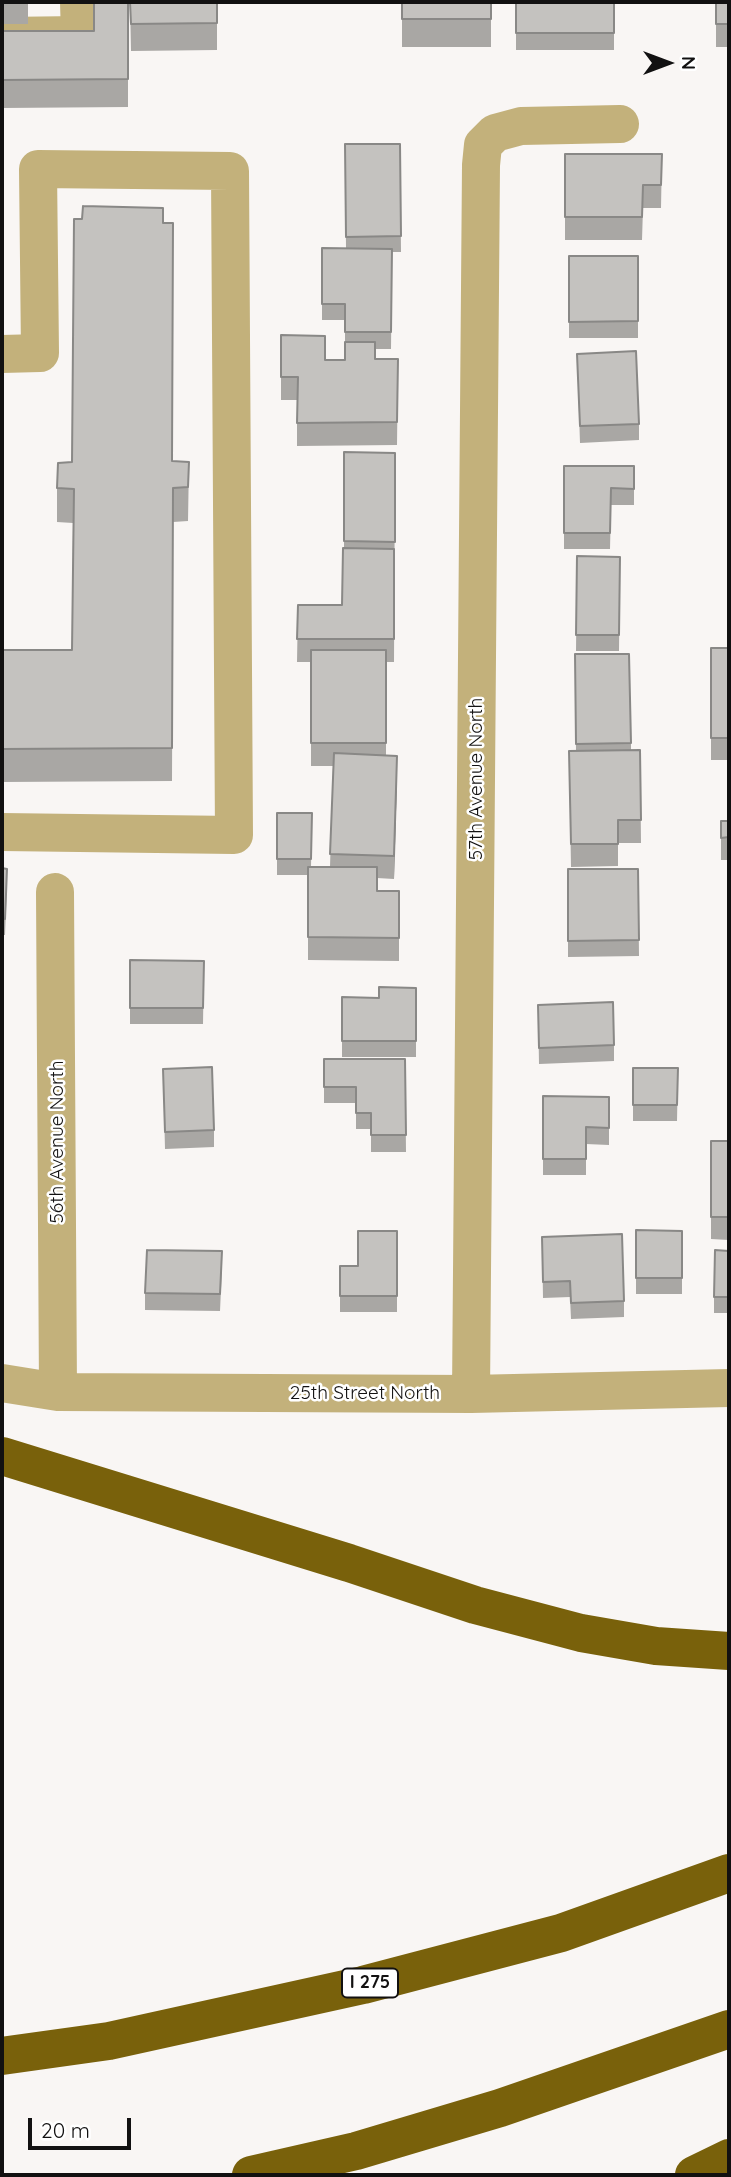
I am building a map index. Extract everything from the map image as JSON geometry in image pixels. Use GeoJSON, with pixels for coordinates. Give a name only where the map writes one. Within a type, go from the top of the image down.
{"type":"FeatureCollection","features":[{"type":"Feature","properties":{"kind":"highway"},"geometry":{"type":"LineString","coordinates":[[2,1456],[310,1550],[475,1605],[581,1633],[656,1646],[729,1651]]}},
{"type":"Feature","properties":{"kind":"highway","name":"I 275"},"geometry":{"type":"LineString","coordinates":[[2,2056],[109,2041],[363,1985],[561,1933],[729,1872]]}},
{"type":"Feature","properties":{"kind":"highway"},"geometry":{"type":"LineString","coordinates":[[251,2175],[356,2151],[500,2109],[729,2029]]}},
{"type":"Feature","properties":{"kind":"highway"},"geometry":{"type":"LineString","coordinates":[[694,2175],[729,2158]]}},
{"type":"Feature","properties":{"kind":"street"},"geometry":{"type":"LineString","coordinates":[[2,36],[80,36],[79,2]]}},
{"type":"Feature","properties":{"kind":"street","name":"57th Avenue North"},"geometry":{"type":"LineString","coordinates":[[471,1394],[483,145],[495,133],[521,126],[620,124]]}},
{"type":"Feature","properties":{"kind":"street"},"geometry":{"type":"LineString","coordinates":[[2,354],[40,353],[38,169],[230,171],[234,835],[2,832]]}},
{"type":"Feature","properties":{"kind":"street","name":"56th Avenue North"},"geometry":{"type":"LineString","coordinates":[[55,892],[58,1392]]}},
{"type":"Feature","properties":{"kind":"street","name":"25th Street North"},"geometry":{"type":"LineString","coordinates":[[2,1383],[58,1392],[471,1394],[729,1388]]}},
{"type":"Feature","properties":{"kind":"building"},"geometry":{"type":"Polygon","coordinates":[[[94,2],[128,2],[128,79],[2,80],[2,31],[94,31],[94,2]]]}},
{"type":"Feature","properties":{"kind":"building"},"geometry":{"type":"Polygon","coordinates":[[[130,2],[217,2],[217,23],[131,24],[130,2]]]}},
{"type":"Feature","properties":{"kind":"building"},"geometry":{"type":"Polygon","coordinates":[[[402,2],[491,2],[491,19],[402,19],[402,2]]]}},
{"type":"Feature","properties":{"kind":"building"},"geometry":{"type":"Polygon","coordinates":[[[516,2],[614,2],[614,33],[516,33],[516,2]]]}},
{"type":"Feature","properties":{"kind":"building"},"geometry":{"type":"Polygon","coordinates":[[[716,2],[729,2],[729,24],[716,24],[716,2]]]}},
{"type":"Feature","properties":{"kind":"building"},"geometry":{"type":"Polygon","coordinates":[[[345,144],[400,144],[401,236],[346,237],[345,144]]]}},
{"type":"Feature","properties":{"kind":"building"},"geometry":{"type":"Polygon","coordinates":[[[565,154],[662,154],[661,185],[643,185],[642,217],[565,217],[565,154]]]}},
{"type":"Feature","properties":{"kind":"building"},"geometry":{"type":"Polygon","coordinates":[[[83,206],[163,208],[163,223],[173,223],[172,461],[189,462],[188,487],[173,488],[172,748],[2,749],[2,650],[72,650],[74,489],[57,488],[58,463],[72,462],[74,219],[82,219],[83,206]]]}},
{"type":"Feature","properties":{"kind":"building"},"geometry":{"type":"Polygon","coordinates":[[[322,248],[392,249],[391,332],[345,332],[345,304],[322,304],[322,248]]]}},
{"type":"Feature","properties":{"kind":"building"},"geometry":{"type":"Polygon","coordinates":[[[569,256],[638,256],[638,321],[569,322],[569,256]]]}},
{"type":"Feature","properties":{"kind":"building"},"geometry":{"type":"Polygon","coordinates":[[[281,335],[325,336],[325,360],[345,360],[345,342],[375,342],[375,359],[398,359],[397,422],[297,423],[298,377],[281,377],[281,335]]]}},
{"type":"Feature","properties":{"kind":"building"},"geometry":{"type":"Polygon","coordinates":[[[636,351],[639,424],[580,426],[577,354],[636,351]]]}},
{"type":"Feature","properties":{"kind":"building"},"geometry":{"type":"Polygon","coordinates":[[[344,452],[395,453],[395,542],[344,541],[344,452]]]}},
{"type":"Feature","properties":{"kind":"building"},"geometry":{"type":"Polygon","coordinates":[[[564,466],[634,466],[634,489],[611,488],[610,533],[564,533],[564,466]]]}},
{"type":"Feature","properties":{"kind":"building"},"geometry":{"type":"Polygon","coordinates":[[[343,548],[394,549],[394,639],[297,639],[298,605],[342,605],[343,548]]]}},
{"type":"Feature","properties":{"kind":"building"},"geometry":{"type":"Polygon","coordinates":[[[577,556],[620,557],[619,635],[576,635],[577,556]]]}},
{"type":"Feature","properties":{"kind":"building"},"geometry":{"type":"Polygon","coordinates":[[[711,648],[729,648],[729,738],[711,738],[711,648]]]}},
{"type":"Feature","properties":{"kind":"building"},"geometry":{"type":"Polygon","coordinates":[[[311,650],[386,650],[386,743],[311,743],[311,650]]]}},
{"type":"Feature","properties":{"kind":"building"},"geometry":{"type":"Polygon","coordinates":[[[575,654],[629,654],[631,743],[576,744],[575,654]]]}},
{"type":"Feature","properties":{"kind":"building"},"geometry":{"type":"Polygon","coordinates":[[[640,750],[641,820],[618,820],[618,844],[571,844],[569,751],[640,750]]]}},
{"type":"Feature","properties":{"kind":"building"},"geometry":{"type":"Polygon","coordinates":[[[334,753],[397,756],[394,856],[330,854],[334,753]]]}},
{"type":"Feature","properties":{"kind":"building"},"geometry":{"type":"Polygon","coordinates":[[[277,813],[312,813],[311,859],[277,859],[277,813]]]}},
{"type":"Feature","properties":{"kind":"building"},"geometry":{"type":"Polygon","coordinates":[[[721,821],[729,821],[729,837],[721,838],[721,821]]]}},
{"type":"Feature","properties":{"kind":"building"},"geometry":{"type":"Polygon","coordinates":[[[308,867],[377,867],[377,891],[399,891],[399,938],[308,937],[308,867]]]}},
{"type":"Feature","properties":{"kind":"building"},"geometry":{"type":"Polygon","coordinates":[[[2,868],[7,869],[5,919],[2,919],[2,868]]]}},
{"type":"Feature","properties":{"kind":"building"},"geometry":{"type":"Polygon","coordinates":[[[568,869],[638,869],[639,940],[568,941],[568,869]]]}},
{"type":"Feature","properties":{"kind":"building"},"geometry":{"type":"Polygon","coordinates":[[[130,960],[204,961],[203,1008],[130,1008],[130,960]]]}},
{"type":"Feature","properties":{"kind":"building"},"geometry":{"type":"Polygon","coordinates":[[[379,987],[416,988],[416,1041],[342,1041],[342,997],[379,998],[379,987]]]}},
{"type":"Feature","properties":{"kind":"building"},"geometry":{"type":"Polygon","coordinates":[[[613,1002],[614,1045],[539,1048],[538,1005],[613,1002]]]}},
{"type":"Feature","properties":{"kind":"building"},"geometry":{"type":"Polygon","coordinates":[[[324,1059],[405,1059],[406,1135],[371,1135],[371,1113],[356,1113],[356,1087],[324,1087],[324,1059]]]}},
{"type":"Feature","properties":{"kind":"building"},"geometry":{"type":"Polygon","coordinates":[[[212,1067],[214,1130],[165,1132],[163,1069],[212,1067]]]}},
{"type":"Feature","properties":{"kind":"building"},"geometry":{"type":"Polygon","coordinates":[[[633,1068],[678,1068],[677,1105],[633,1105],[633,1068]]]}},
{"type":"Feature","properties":{"kind":"building"},"geometry":{"type":"Polygon","coordinates":[[[543,1096],[609,1097],[609,1128],[586,1127],[586,1159],[543,1159],[543,1096]]]}},
{"type":"Feature","properties":{"kind":"building"},"geometry":{"type":"Polygon","coordinates":[[[711,1141],[729,1141],[729,1217],[711,1217],[711,1141]]]}},
{"type":"Feature","properties":{"kind":"building"},"geometry":{"type":"Polygon","coordinates":[[[636,1230],[682,1231],[682,1278],[636,1278],[636,1230]]]}},
{"type":"Feature","properties":{"kind":"building"},"geometry":{"type":"Polygon","coordinates":[[[358,1231],[397,1231],[397,1296],[340,1296],[340,1266],[358,1266],[358,1231]]]}},
{"type":"Feature","properties":{"kind":"building"},"geometry":{"type":"Polygon","coordinates":[[[622,1234],[624,1301],[571,1303],[570,1281],[543,1282],[542,1237],[622,1234]]]}},
{"type":"Feature","properties":{"kind":"building"},"geometry":{"type":"Polygon","coordinates":[[[147,1250],[222,1251],[220,1294],[145,1293],[147,1250]]]}},
{"type":"Feature","properties":{"kind":"building"},"geometry":{"type":"Polygon","coordinates":[[[715,1250],[729,1251],[729,1297],[714,1297],[715,1250]]]}}]}
